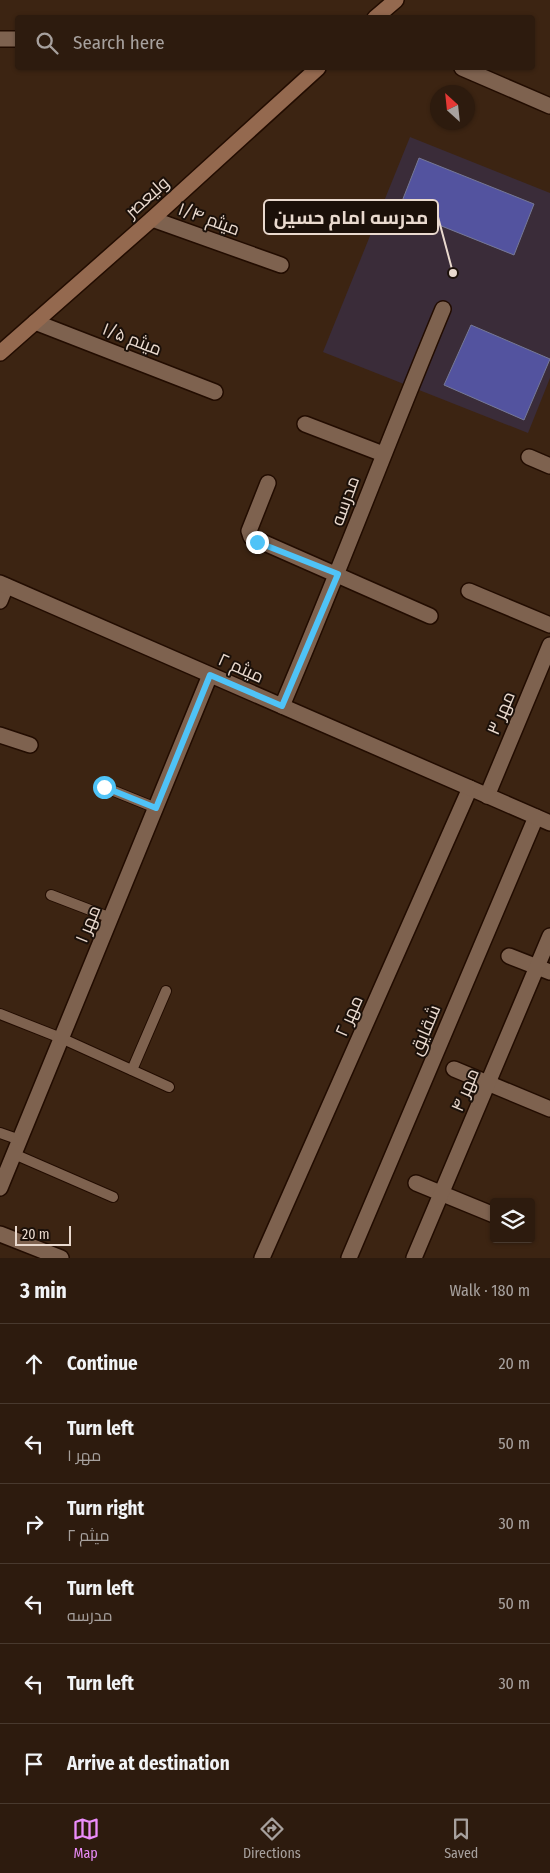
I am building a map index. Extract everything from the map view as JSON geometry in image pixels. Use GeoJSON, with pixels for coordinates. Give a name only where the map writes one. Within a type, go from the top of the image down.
{"type":"FeatureCollection","features":[{"type":"Feature","properties":{"kind":"main road"},"geometry":{"type":"LineString","coordinates":[[378,15],[396,0]]}},
{"type":"Feature","properties":{"kind":"main road","name":"ولیعصر"},"geometry":{"type":"LineString","coordinates":[[0,353],[152,219],[316,70]]}},
{"type":"Feature","properties":{"kind":"street"},"geometry":{"type":"LineString","coordinates":[[0,39],[15,39]]}},
{"type":"Feature","properties":{"kind":"street"},"geometry":{"type":"LineString","coordinates":[[467,70],[550,106]]}},
{"type":"Feature","properties":{"kind":"street","name":"میثم ۱/۴"},"geometry":{"type":"LineString","coordinates":[[152,219],[281,265]]}},
{"type":"Feature","properties":{"kind":"street","name":"مدرسه"},"geometry":{"type":"LineString","coordinates":[[282,706],[338,574],[383,454],[443,309]]}},
{"type":"Feature","properties":{"kind":"street","name":"میثم ۱/۵"},"geometry":{"type":"LineString","coordinates":[[35,322],[215,392]]}},
{"type":"Feature","properties":{"kind":"street"},"geometry":{"type":"LineString","coordinates":[[305,424],[383,454]]}},
{"type":"Feature","properties":{"kind":"street"},"geometry":{"type":"LineString","coordinates":[[528,457],[550,466]]}},
{"type":"Feature","properties":{"kind":"street"},"geometry":{"type":"LineString","coordinates":[[268,483],[249,531],[251,538],[338,574],[430,616]]}},
{"type":"Feature","properties":{"kind":"street"},"geometry":{"type":"LineString","coordinates":[[0,601],[3,584]]}},
{"type":"Feature","properties":{"kind":"street","name":"میثم ۲"},"geometry":{"type":"LineString","coordinates":[[3,584],[543,820]]}},
{"type":"Feature","properties":{"kind":"street"},"geometry":{"type":"LineString","coordinates":[[469,592],[550,625]]}},
{"type":"Feature","properties":{"kind":"street","name":"مهر ۳"},"geometry":{"type":"LineString","coordinates":[[487,796],[546,668],[550,645]]}},
{"type":"Feature","properties":{"kind":"street","name":"مهر ۱"},"geometry":{"type":"LineString","coordinates":[[0,1188],[210,675]]}},
{"type":"Feature","properties":{"kind":"street"},"geometry":{"type":"LineString","coordinates":[[0,735],[30,745]]}},
{"type":"Feature","properties":{"kind":"street","name":"مهر ۲"},"geometry":{"type":"LineString","coordinates":[[262,1258],[470,788]]}},
{"type":"Feature","properties":{"kind":"street","name":"شقایق"},"geometry":{"type":"LineString","coordinates":[[349,1258],[543,820]]}},
{"type":"Feature","properties":{"kind":"street","name":"مهر ۴"},"geometry":{"type":"LineString","coordinates":[[414,1258],[488,1082],[543,970],[550,936]]}},
{"type":"Feature","properties":{"kind":"street"},"geometry":{"type":"LineString","coordinates":[[509,956],[543,970]]}},
{"type":"Feature","properties":{"kind":"street"},"geometry":{"type":"LineString","coordinates":[[454,1069],[550,1109]]}},
{"type":"Feature","properties":{"kind":"street"},"geometry":{"type":"LineString","coordinates":[[416,1183],[490,1213]]}},
{"type":"Feature","properties":{"kind":"street"},"geometry":{"type":"LineString","coordinates":[[0,1234],[61,1258]]}},
{"type":"Feature","properties":{"kind":"lane"},"geometry":{"type":"LineString","coordinates":[[104,787],[156,808]]}},
{"type":"Feature","properties":{"kind":"lane"},"geometry":{"type":"LineString","coordinates":[[51,895],[111,918]]}},
{"type":"Feature","properties":{"kind":"lane"},"geometry":{"type":"LineString","coordinates":[[132,1070],[166,992]]}},
{"type":"Feature","properties":{"kind":"lane"},"geometry":{"type":"LineString","coordinates":[[0,1014],[62,1038],[169,1087]]}},
{"type":"Feature","properties":{"kind":"lane"},"geometry":{"type":"LineString","coordinates":[[0,1133],[20,1140]]}},
{"type":"Feature","properties":{"kind":"lane"},"geometry":{"type":"LineString","coordinates":[[14,1154],[113,1197]]}},
{"type":"Feature","properties":{"kind":"shaded area"},"geometry":{"type":"Polygon","coordinates":[[[410,137],[550,193],[550,378],[528,433],[323,352],[410,137]]]}},
{"type":"Feature","properties":{"kind":"building"},"geometry":{"type":"Polygon","coordinates":[[[419,158],[534,204],[514,255],[399,209],[419,158]]]}},
{"type":"Feature","properties":{"kind":"building"},"geometry":{"type":"Polygon","coordinates":[[[471,325],[550,359],[524,420],[444,385],[471,325]]]}},
{"type":"Feature","properties":{"kind":"place","name":"مدرسه امام حسین"},"geometry":{"type":"Point","coordinates":[453,273]}},
{"type":"Feature","properties":{"kind":"route"},"geometry":{"type":"LineString","coordinates":[[104,787],[156,808],[210,675],[282,706],[338,574],[257,542]]}}]}
